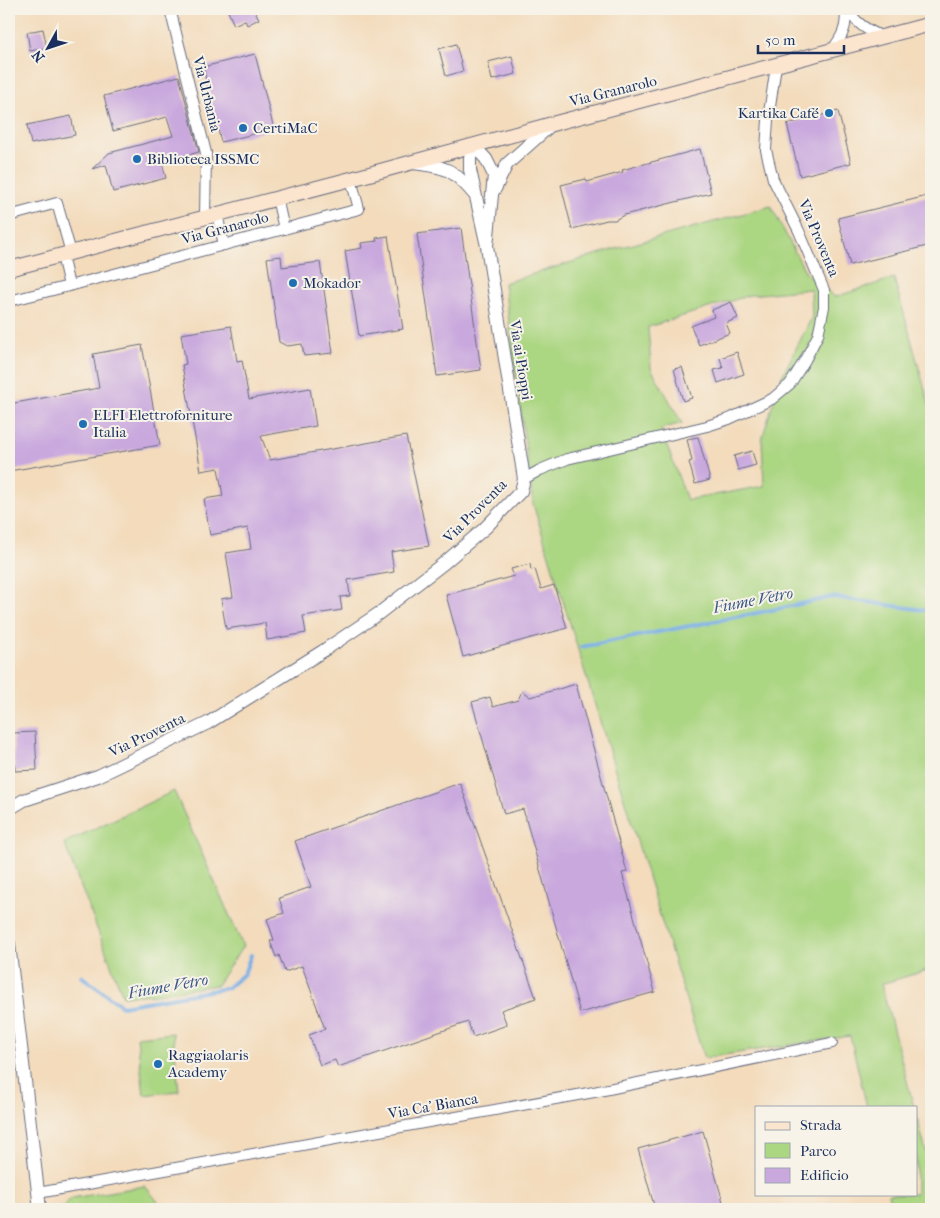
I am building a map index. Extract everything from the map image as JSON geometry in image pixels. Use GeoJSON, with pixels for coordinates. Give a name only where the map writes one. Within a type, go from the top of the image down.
{"type":"FeatureCollection","features":[{"type":"Feature","properties":{"kind":"main road","name":"Via Granarolo"},"geometry":{"type":"LineString","coordinates":[[9,269],[931,24]]}},
{"type":"Feature","properties":{"kind":"street","name":"Via Urbania"},"geometry":{"type":"LineString","coordinates":[[170,9],[206,153],[206,194],[211,215],[224,245]]}},
{"type":"Feature","properties":{"kind":"street"},"geometry":{"type":"LineString","coordinates":[[845,9],[866,30],[884,38]]}},
{"type":"Feature","properties":{"kind":"street"},"geometry":{"type":"LineString","coordinates":[[832,50],[840,40],[844,30],[845,9]]}},
{"type":"Feature","properties":{"kind":"street","name":"Via Proventa"},"geometry":{"type":"LineString","coordinates":[[9,809],[24,800],[98,776],[208,723],[314,656],[378,614],[461,549],[509,504],[520,491],[524,479],[540,470],[567,459],[707,426],[729,419],[772,399],[790,384],[818,335],[824,307],[824,290],[799,231],[773,179],[766,150],[768,120],[776,66]]}},
{"type":"Feature","properties":{"kind":"street","name":"Via ai Pioppi"},"geometry":{"type":"LineString","coordinates":[[492,196],[507,164],[552,124]]}},
{"type":"Feature","properties":{"kind":"street","name":"Via ai Pioppi"},"geometry":{"type":"LineString","coordinates":[[487,246],[494,175],[492,168],[481,152],[473,145],[470,158],[474,194],[487,246],[524,479]]}},
{"type":"Feature","properties":{"kind":"street","name":"Via ai Pioppi"},"geometry":{"type":"LineString","coordinates":[[409,162],[440,166],[448,169],[460,177],[474,194]]}},
{"type":"Feature","properties":{"kind":"street","name":"Via Granarolo"},"geometry":{"type":"LineString","coordinates":[[9,301],[359,209],[351,179]]}},
{"type":"Feature","properties":{"kind":"street"},"geometry":{"type":"LineString","coordinates":[[277,198],[284,229]]}},
{"type":"Feature","properties":{"kind":"street"},"geometry":{"type":"LineString","coordinates":[[9,216],[57,203],[66,254],[69,286]]}},
{"type":"Feature","properties":{"kind":"street"},"geometry":{"type":"LineString","coordinates":[[9,944],[10,967],[40,1209]]}},
{"type":"Feature","properties":{"kind":"street","name":"Via Ca' Bianca"},"geometry":{"type":"LineString","coordinates":[[38,1193],[594,1092],[832,1043]]}},
{"type":"Feature","properties":{"kind":"green space"},"geometry":{"type":"Polygon","coordinates":[[[771,206],[806,273],[835,297],[894,278],[931,411],[931,969],[881,984],[914,1106],[867,1106],[850,1036],[704,1058],[533,504],[504,283],[608,251],[771,206]],[[811,289],[750,295],[648,327],[651,368],[682,423],[661,429],[687,500],[764,486],[762,439],[781,378],[812,317],[811,289]]]}},
{"type":"Feature","properties":{"kind":"green space"},"geometry":{"type":"Polygon","coordinates":[[[174,791],[243,946],[217,985],[155,994],[123,996],[64,843],[174,791]]]}},
{"type":"Feature","properties":{"kind":"green space","name":"Raggiaolaris Academy"},"geometry":{"type":"Polygon","coordinates":[[[173,1033],[179,1091],[144,1095],[137,1037],[173,1033]]]}},
{"type":"Feature","properties":{"kind":"green space"},"geometry":{"type":"Polygon","coordinates":[[[918,1121],[931,1170],[931,1209],[892,1209],[889,1196],[918,1196],[918,1121]]]}},
{"type":"Feature","properties":{"kind":"green space"},"geometry":{"type":"Polygon","coordinates":[[[145,1186],[164,1209],[60,1209],[72,1198],[145,1186]]]}},
{"type":"Feature","properties":{"kind":"building"},"geometry":{"type":"Polygon","coordinates":[[[227,9],[254,9],[259,19],[247,25],[245,20],[234,25],[227,9]]]}},
{"type":"Feature","properties":{"kind":"building"},"geometry":{"type":"Polygon","coordinates":[[[43,29],[47,48],[30,51],[27,32],[43,29]]]}},
{"type":"Feature","properties":{"kind":"building"},"geometry":{"type":"Polygon","coordinates":[[[456,44],[463,71],[446,76],[439,49],[456,44]]]}},
{"type":"Feature","properties":{"kind":"building"},"geometry":{"type":"Polygon","coordinates":[[[255,54],[274,129],[221,142],[203,67],[255,54]]]}},
{"type":"Feature","properties":{"kind":"building"},"geometry":{"type":"Polygon","coordinates":[[[512,56],[516,74],[492,80],[488,62],[512,56]]]}},
{"type":"Feature","properties":{"kind":"building"},"geometry":{"type":"Polygon","coordinates":[[[179,76],[199,152],[162,162],[166,178],[113,192],[106,165],[92,169],[109,153],[173,136],[167,117],[113,131],[104,96],[179,76]]]}},
{"type":"Feature","properties":{"kind":"building"},"geometry":{"type":"Polygon","coordinates":[[[838,111],[851,163],[800,176],[787,124],[838,111]]]}},
{"type":"Feature","properties":{"kind":"building"},"geometry":{"type":"Polygon","coordinates":[[[71,116],[75,135],[31,144],[27,125],[71,116]]]}},
{"type":"Feature","properties":{"kind":"building"},"geometry":{"type":"Polygon","coordinates":[[[700,149],[711,193],[624,215],[615,220],[607,220],[572,229],[561,185],[586,179],[587,182],[623,172],[622,170],[700,149]]]}},
{"type":"Feature","properties":{"kind":"building"},"geometry":{"type":"Polygon","coordinates":[[[931,195],[931,245],[850,265],[838,218],[931,195]]]}},
{"type":"Feature","properties":{"kind":"building"},"geometry":{"type":"Polygon","coordinates":[[[461,228],[481,370],[437,376],[417,234],[461,228]]]}},
{"type":"Feature","properties":{"kind":"building"},"geometry":{"type":"Polygon","coordinates":[[[388,236],[403,329],[359,336],[345,251],[362,248],[361,243],[377,241],[376,238],[388,236]]]}},
{"type":"Feature","properties":{"kind":"building"},"geometry":{"type":"Polygon","coordinates":[[[281,256],[282,267],[320,262],[333,353],[304,356],[302,344],[287,346],[279,342],[267,258],[281,256]]]}},
{"type":"Feature","properties":{"kind":"building"},"geometry":{"type":"Polygon","coordinates":[[[731,302],[738,318],[726,323],[730,333],[699,345],[691,326],[714,317],[712,310],[731,302]]]}},
{"type":"Feature","properties":{"kind":"building"},"geometry":{"type":"Polygon","coordinates":[[[231,326],[237,361],[242,360],[249,399],[310,388],[316,426],[261,436],[270,460],[406,436],[429,546],[391,552],[394,572],[348,580],[350,596],[340,597],[342,610],[303,616],[306,633],[267,640],[265,623],[226,629],[221,599],[233,597],[226,553],[251,549],[248,528],[210,535],[204,499],[223,496],[218,468],[201,471],[182,365],[186,364],[181,334],[231,326]]]}},
{"type":"Feature","properties":{"kind":"building","name":"ELFI Elettroforniture Italia"},"geometry":{"type":"Polygon","coordinates":[[[142,345],[160,445],[9,471],[9,404],[99,388],[93,354],[142,345]]]}},
{"type":"Feature","properties":{"kind":"building"},"geometry":{"type":"Polygon","coordinates":[[[737,352],[744,374],[718,383],[714,370],[723,368],[720,358],[737,352]]]}},
{"type":"Feature","properties":{"kind":"building"},"geometry":{"type":"Polygon","coordinates":[[[682,367],[692,398],[683,401],[674,369],[682,367]]]}},
{"type":"Feature","properties":{"kind":"building"},"geometry":{"type":"Polygon","coordinates":[[[698,437],[710,480],[695,484],[689,462],[692,461],[687,439],[698,437]]]}},
{"type":"Feature","properties":{"kind":"building"},"geometry":{"type":"Polygon","coordinates":[[[752,451],[756,465],[738,470],[734,456],[752,451]]]}},
{"type":"Feature","properties":{"kind":"building"},"geometry":{"type":"Polygon","coordinates":[[[530,564],[531,570],[535,569],[541,589],[554,585],[567,628],[463,657],[446,595],[514,576],[511,569],[530,564]]]}},
{"type":"Feature","properties":{"kind":"building"},"geometry":{"type":"Polygon","coordinates":[[[576,684],[627,872],[622,873],[655,992],[580,1013],[523,809],[504,814],[472,702],[490,697],[493,707],[518,700],[522,691],[530,697],[576,684]]]}},
{"type":"Feature","properties":{"kind":"building"},"geometry":{"type":"Polygon","coordinates":[[[35,732],[37,770],[15,771],[13,733],[35,732]]]}},
{"type":"Feature","properties":{"kind":"building"},"geometry":{"type":"Polygon","coordinates":[[[460,783],[536,998],[501,1010],[507,1025],[473,1037],[468,1022],[338,1067],[335,1060],[320,1065],[309,1035],[325,1029],[302,966],[285,972],[279,955],[276,957],[270,941],[274,940],[267,919],[284,913],[279,898],[311,887],[295,841],[460,783]]]}},
{"type":"Feature","properties":{"kind":"building"},"geometry":{"type":"Polygon","coordinates":[[[703,1131],[725,1209],[655,1209],[638,1149],[703,1131]]]}},
{"type":"Feature","properties":{"kind":"waterway","name":"Fiume Vetro"},"geometry":{"type":"LineString","coordinates":[[581,647],[832,597],[931,611]]}},
{"type":"Feature","properties":{"kind":"waterway","name":"Fiume Vetro"},"geometry":{"type":"LineString","coordinates":[[81,976],[122,1006],[227,988],[244,974],[251,955]]}},
{"type":"Feature","properties":{"kind":"place","name":"Kartika Café"},"geometry":{"type":"Point","coordinates":[829,113]}},
{"type":"Feature","properties":{"kind":"place","name":"CertiMaC"},"geometry":{"type":"Point","coordinates":[243,128]}},
{"type":"Feature","properties":{"kind":"place","name":"Biblioteca ISSMC"},"geometry":{"type":"Point","coordinates":[137,159]}},
{"type":"Feature","properties":{"kind":"place","name":"Mokador"},"geometry":{"type":"Point","coordinates":[293,283]}},
{"type":"Feature","properties":{"kind":"place","name":"ELFI Elettroforniture Italia"},"geometry":{"type":"Point","coordinates":[83,424]}},
{"type":"Feature","properties":{"kind":"place","name":"Raggiaolaris Academy"},"geometry":{"type":"Point","coordinates":[158,1064]}}]}
